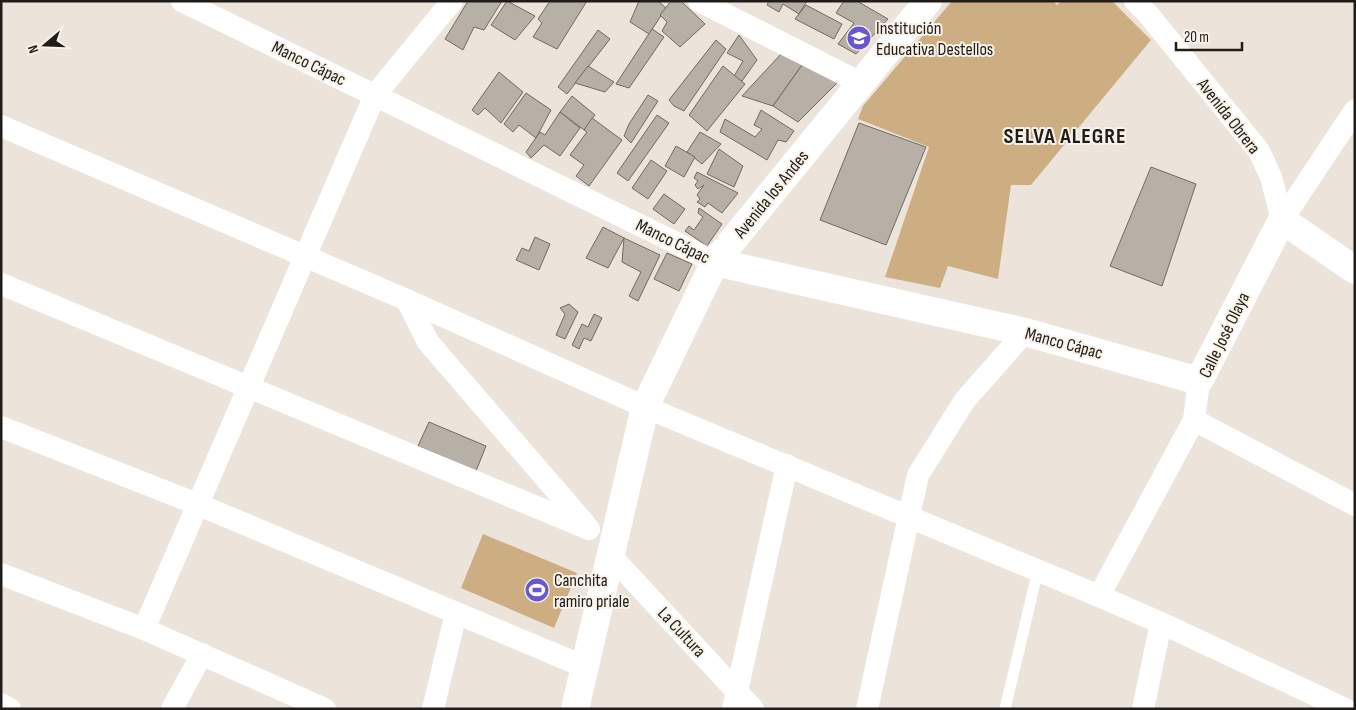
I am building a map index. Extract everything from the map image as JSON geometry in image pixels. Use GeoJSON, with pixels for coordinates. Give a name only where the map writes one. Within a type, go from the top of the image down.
{"type":"FeatureCollection","features":[{"type":"Feature","properties":{"kind":"street","name":"Manco Cápac"},"geometry":{"type":"LineString","coordinates":[[182,1],[715,262],[1025,332],[1199,381]]}},
{"type":"Feature","properties":{"kind":"street"},"geometry":{"type":"LineString","coordinates":[[144,629],[375,96],[452,1]]}},
{"type":"Feature","properties":{"kind":"street"},"geometry":{"type":"LineString","coordinates":[[699,1],[861,83]]}},
{"type":"Feature","properties":{"kind":"street","name":"Avenida los Andes"},"geometry":{"type":"LineString","coordinates":[[575,709],[645,406],[715,262],[928,1]]}},
{"type":"Feature","properties":{"kind":"street","name":"Avenida Obrera"},"geometry":{"type":"LineString","coordinates":[[1135,1],[1259,151],[1272,177],[1282,220]]}},
{"type":"Feature","properties":{"kind":"street","name":"Calle José Olaya"},"geometry":{"type":"LineString","coordinates":[[1100,596],[1194,420],[1199,381],[1282,220],[1355,110]]}},
{"type":"Feature","properties":{"kind":"street"},"geometry":{"type":"LineString","coordinates":[[1,126],[407,300],[645,406],[1100,596],[1162,623],[1344,709]]}},
{"type":"Feature","properties":{"kind":"street"},"geometry":{"type":"LineString","coordinates":[[1282,220],[1355,270]]}},
{"type":"Feature","properties":{"kind":"street"},"geometry":{"type":"LineString","coordinates":[[1,284],[589,529]]}},
{"type":"Feature","properties":{"kind":"street"},"geometry":{"type":"LineString","coordinates":[[407,300],[428,342],[589,529]]}},
{"type":"Feature","properties":{"kind":"street"},"geometry":{"type":"LineString","coordinates":[[867,709],[918,475],[965,400],[1025,332]]}},
{"type":"Feature","properties":{"kind":"street"},"geometry":{"type":"LineString","coordinates":[[1194,420],[1355,505]]}},
{"type":"Feature","properties":{"kind":"street"},"geometry":{"type":"LineString","coordinates":[[1,427],[198,504],[585,667]]}},
{"type":"Feature","properties":{"kind":"street"},"geometry":{"type":"LineString","coordinates":[[735,700],[787,465]]}},
{"type":"Feature","properties":{"kind":"street","name":"La Cultura"},"geometry":{"type":"LineString","coordinates":[[589,529],[611,552],[735,700],[753,709]]}},
{"type":"Feature","properties":{"kind":"street"},"geometry":{"type":"LineString","coordinates":[[1,574],[144,629],[325,709]]}},
{"type":"Feature","properties":{"kind":"street"},"geometry":{"type":"LineString","coordinates":[[433,709],[456,613]]}},
{"type":"Feature","properties":{"kind":"street"},"geometry":{"type":"LineString","coordinates":[[1143,709],[1162,623]]}},
{"type":"Feature","properties":{"kind":"street"},"geometry":{"type":"LineString","coordinates":[[172,709],[202,654]]}},
{"type":"Feature","properties":{"kind":"street"},"geometry":{"type":"LineString","coordinates":[[1,704],[10,709]]}},
{"type":"Feature","properties":{"kind":"lane"},"geometry":{"type":"LineString","coordinates":[[1005,709],[1038,570]]}},
{"type":"Feature","properties":{"kind":"shaded area"},"geometry":{"type":"Polygon","coordinates":[[[952,1],[1053,1],[1057,5],[1061,1],[1112,1],[1151,40],[1031,185],[1011,185],[998,279],[948,266],[940,288],[885,277],[929,147],[858,119],[863,106],[952,1]]]}},
{"type":"Feature","properties":{"kind":"shaded area"},"geometry":{"type":"Polygon","coordinates":[[[483,534],[577,573],[554,628],[461,588],[483,534]]]}},
{"type":"Feature","properties":{"kind":"building"},"geometry":{"type":"Polygon","coordinates":[[[468,1],[502,1],[484,30],[474,27],[463,50],[445,39],[468,1]]]}},
{"type":"Feature","properties":{"kind":"building"},"geometry":{"type":"Polygon","coordinates":[[[507,1],[535,16],[515,40],[491,25],[507,1]]]}},
{"type":"Feature","properties":{"kind":"building"},"geometry":{"type":"Polygon","coordinates":[[[550,1],[587,1],[557,49],[533,37],[542,23],[538,19],[550,1]]]}},
{"type":"Feature","properties":{"kind":"building"},"geometry":{"type":"Polygon","coordinates":[[[639,1],[658,1],[666,8],[649,34],[630,22],[639,1]]]}},
{"type":"Feature","properties":{"kind":"building"},"geometry":{"type":"Polygon","coordinates":[[[671,1],[681,1],[705,24],[680,47],[662,31],[667,22],[660,15],[671,1]]]}},
{"type":"Feature","properties":{"kind":"building"},"geometry":{"type":"Polygon","coordinates":[[[769,1],[807,1],[799,14],[783,4],[779,12],[767,5],[769,1]]]}},
{"type":"Feature","properties":{"kind":"building"},"geometry":{"type":"Polygon","coordinates":[[[844,1],[857,1],[888,19],[856,54],[838,44],[854,23],[836,13],[844,1]]]}},
{"type":"Feature","properties":{"kind":"building"},"geometry":{"type":"Polygon","coordinates":[[[806,5],[842,24],[834,39],[795,19],[806,5]]]}},
{"type":"Feature","properties":{"kind":"building"},"geometry":{"type":"Polygon","coordinates":[[[652,29],[664,37],[629,88],[616,84],[652,29]]]}},
{"type":"Feature","properties":{"kind":"building"},"geometry":{"type":"Polygon","coordinates":[[[598,30],[610,39],[567,94],[558,87],[598,30]]]}},
{"type":"Feature","properties":{"kind":"building"},"geometry":{"type":"Polygon","coordinates":[[[739,35],[757,60],[742,81],[733,78],[743,61],[727,53],[739,35]]]}},
{"type":"Feature","properties":{"kind":"building"},"geometry":{"type":"Polygon","coordinates":[[[716,40],[726,49],[684,111],[674,106],[669,100],[716,40]]]}},
{"type":"Feature","properties":{"kind":"building"},"geometry":{"type":"Polygon","coordinates":[[[781,54],[802,65],[773,106],[742,96],[781,54]]]}},
{"type":"Feature","properties":{"kind":"building"},"geometry":{"type":"Polygon","coordinates":[[[802,65],[838,82],[798,122],[773,106],[802,65]]]}},
{"type":"Feature","properties":{"kind":"building"},"geometry":{"type":"Polygon","coordinates":[[[588,66],[614,82],[605,92],[575,83],[588,66]]]}},
{"type":"Feature","properties":{"kind":"building"},"geometry":{"type":"Polygon","coordinates":[[[723,66],[745,84],[707,131],[689,115],[723,66]]]}},
{"type":"Feature","properties":{"kind":"building"},"geometry":{"type":"Polygon","coordinates":[[[499,72],[523,92],[501,123],[485,108],[478,115],[472,110],[499,72]]]}},
{"type":"Feature","properties":{"kind":"building"},"geometry":{"type":"Polygon","coordinates":[[[526,93],[551,110],[536,138],[519,125],[513,132],[504,124],[526,93]]]}},
{"type":"Feature","properties":{"kind":"building"},"geometry":{"type":"Polygon","coordinates":[[[648,95],[658,101],[631,143],[624,136],[629,124],[648,95]]]}},
{"type":"Feature","properties":{"kind":"building"},"geometry":{"type":"Polygon","coordinates":[[[572,96],[595,115],[584,130],[560,112],[572,96]]]}},
{"type":"Feature","properties":{"kind":"building"},"geometry":{"type":"Polygon","coordinates":[[[761,110],[794,131],[786,142],[778,140],[767,160],[720,132],[725,119],[755,137],[762,129],[754,125],[761,110]]]}},
{"type":"Feature","properties":{"kind":"building"},"geometry":{"type":"Polygon","coordinates":[[[560,112],[580,128],[560,156],[544,145],[531,158],[526,152],[540,132],[545,135],[560,112]]]}},
{"type":"Feature","properties":{"kind":"building"},"geometry":{"type":"Polygon","coordinates":[[[657,115],[669,123],[628,181],[617,173],[657,115]]]}},
{"type":"Feature","properties":{"kind":"building"},"geometry":{"type":"Polygon","coordinates":[[[592,118],[622,140],[589,186],[576,176],[584,165],[570,155],[587,132],[584,130],[592,118]]]}},
{"type":"Feature","properties":{"kind":"building"},"geometry":{"type":"Polygon","coordinates":[[[859,123],[926,147],[886,245],[820,220],[859,123]]]}},
{"type":"Feature","properties":{"kind":"building"},"geometry":{"type":"Polygon","coordinates":[[[700,132],[721,144],[702,164],[687,152],[700,132]]]}},
{"type":"Feature","properties":{"kind":"building"},"geometry":{"type":"Polygon","coordinates":[[[676,146],[695,157],[684,177],[665,166],[676,146]]]}},
{"type":"Feature","properties":{"kind":"building"},"geometry":{"type":"Polygon","coordinates":[[[719,149],[743,166],[734,187],[707,174],[719,149]]]}},
{"type":"Feature","properties":{"kind":"building"},"geometry":{"type":"Polygon","coordinates":[[[651,160],[667,171],[648,199],[632,188],[651,160]]]}},
{"type":"Feature","properties":{"kind":"building"},"geometry":{"type":"Polygon","coordinates":[[[1151,167],[1196,184],[1162,286],[1110,266],[1151,167]]]}},
{"type":"Feature","properties":{"kind":"building"},"geometry":{"type":"Polygon","coordinates":[[[697,172],[738,193],[722,213],[708,203],[705,207],[697,202],[700,199],[697,195],[704,185],[698,189],[695,185],[698,181],[694,178],[697,172]]]}},
{"type":"Feature","properties":{"kind":"building"},"geometry":{"type":"Polygon","coordinates":[[[664,194],[685,209],[674,224],[653,209],[664,194]]]}},
{"type":"Feature","properties":{"kind":"building"},"geometry":{"type":"Polygon","coordinates":[[[699,208],[722,224],[707,246],[685,231],[689,226],[694,230],[703,217],[698,213],[699,208]]]}},
{"type":"Feature","properties":{"kind":"building"},"geometry":{"type":"Polygon","coordinates":[[[603,227],[624,238],[608,268],[586,258],[603,227]]]}},
{"type":"Feature","properties":{"kind":"building"},"geometry":{"type":"Polygon","coordinates":[[[535,237],[550,244],[539,270],[516,260],[522,248],[529,251],[535,237]]]}},
{"type":"Feature","properties":{"kind":"building"},"geometry":{"type":"Polygon","coordinates":[[[624,238],[660,255],[638,301],[629,296],[641,272],[622,262],[624,238]]]}},
{"type":"Feature","properties":{"kind":"building"},"geometry":{"type":"Polygon","coordinates":[[[667,253],[692,264],[679,291],[654,279],[667,253]]]}},
{"type":"Feature","properties":{"kind":"building"},"geometry":{"type":"Polygon","coordinates":[[[569,304],[578,312],[565,339],[556,335],[565,314],[560,308],[569,304]]]}},
{"type":"Feature","properties":{"kind":"building"},"geometry":{"type":"Polygon","coordinates":[[[594,314],[602,318],[591,341],[584,338],[579,349],[572,345],[582,324],[588,327],[594,314]]]}},
{"type":"Feature","properties":{"kind":"building"},"geometry":{"type":"Polygon","coordinates":[[[429,422],[486,446],[476,471],[418,446],[429,422]]]}},
{"type":"Feature","properties":{"kind":"place","name":"Institución Educativa Destellos"},"geometry":{"type":"Point","coordinates":[859,38]}},
{"type":"Feature","properties":{"kind":"place","name":"Canchita ramiro priale"},"geometry":{"type":"Point","coordinates":[537,590]}},
{"type":"Feature","properties":{"kind":"district","name":"SELVA ALEGRE"},"geometry":{"type":"Point","coordinates":[1065,135]}}]}
